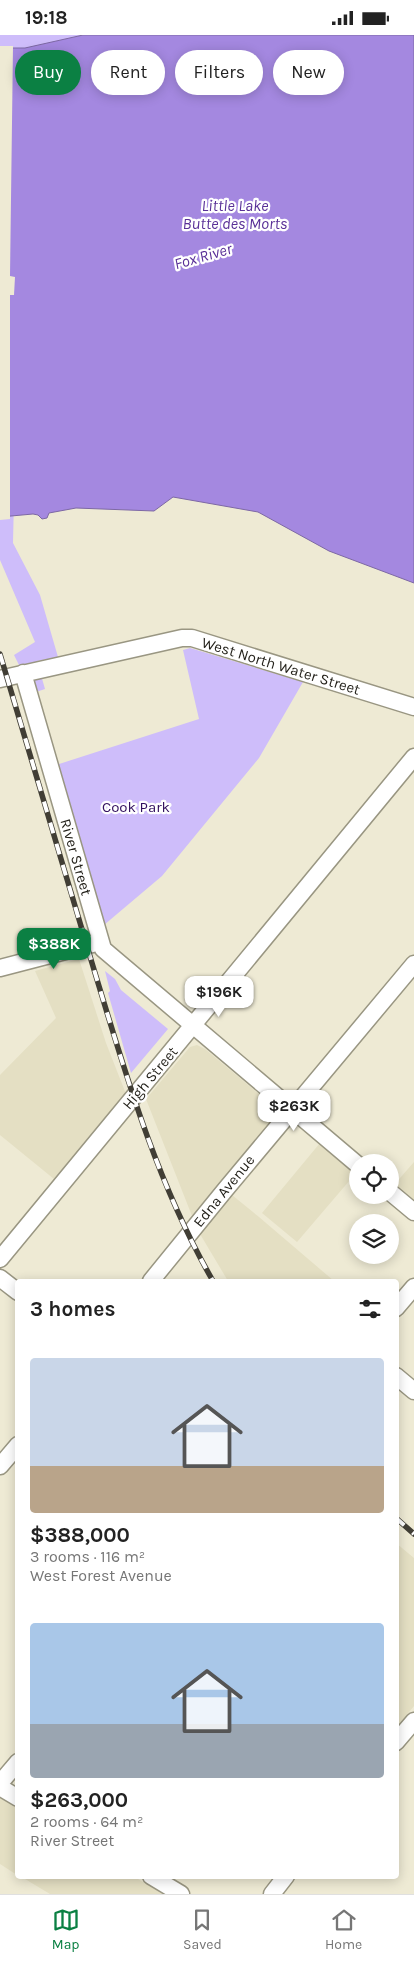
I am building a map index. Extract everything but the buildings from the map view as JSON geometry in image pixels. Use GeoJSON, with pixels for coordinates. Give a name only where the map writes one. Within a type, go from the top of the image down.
{"type":"FeatureCollection","features":[{"type":"Feature","properties":{"kind":"street","name":"West North Water Street"},"geometry":{"type":"LineString","coordinates":[[0,679],[192,638],[414,707]]}},
{"type":"Feature","properties":{"kind":"street","name":"River Street"},"geometry":{"type":"LineString","coordinates":[[23,673],[100,942],[109,955],[349,1157]]}},
{"type":"Feature","properties":{"kind":"street","name":"High Street"},"geometry":{"type":"LineString","coordinates":[[0,1259],[414,757]]}},
{"type":"Feature","properties":{"kind":"street"},"geometry":{"type":"LineString","coordinates":[[0,968],[100,942]]}},
{"type":"Feature","properties":{"kind":"street","name":"Edna Avenue"},"geometry":{"type":"LineString","coordinates":[[153,1279],[414,964]]}},
{"type":"Feature","properties":{"kind":"street"},"geometry":{"type":"LineString","coordinates":[[399,1200],[414,1212]]}},
{"type":"Feature","properties":{"kind":"street"},"geometry":{"type":"LineString","coordinates":[[0,1278],[15,1290]]}},
{"type":"Feature","properties":{"kind":"street"},"geometry":{"type":"LineString","coordinates":[[399,1304],[414,1287]]}},
{"type":"Feature","properties":{"kind":"street"},"geometry":{"type":"LineString","coordinates":[[399,1378],[414,1391]]}},
{"type":"Feature","properties":{"kind":"street"},"geometry":{"type":"LineString","coordinates":[[0,1466],[15,1448]]}},
{"type":"Feature","properties":{"kind":"street"},"geometry":{"type":"LineString","coordinates":[[399,1738],[414,1721]]}},
{"type":"Feature","properties":{"kind":"street"},"geometry":{"type":"LineString","coordinates":[[0,1783],[15,1766]]}},
{"type":"Feature","properties":{"kind":"street"},"geometry":{"type":"LineString","coordinates":[[0,1787],[15,1796]]}},
{"type":"Feature","properties":{"kind":"street"},"geometry":{"type":"LineString","coordinates":[[156,1879],[181,1894]]}},
{"type":"Feature","properties":{"kind":"street"},"geometry":{"type":"LineString","coordinates":[[272,1894],[284,1879]]}},
{"type":"Feature","properties":{"kind":"shaded area"},"geometry":{"type":"Polygon","coordinates":[[[79,959],[106,1043],[126,1094],[54,1179],[0,1135],[0,1075],[56,1018],[35,971],[79,959]]]}},
{"type":"Feature","properties":{"kind":"shaded area"},"geometry":{"type":"Polygon","coordinates":[[[197,1045],[205,1049],[278,1110],[279,1114],[194,1221],[146,1099],[190,1047],[197,1045]]]}},
{"type":"Feature","properties":{"kind":"shaded area"},"geometry":{"type":"Polygon","coordinates":[[[320,1143],[349,1167],[349,1181],[297,1242],[262,1213],[320,1143]]]}},
{"type":"Feature","properties":{"kind":"shaded area"},"geometry":{"type":"Polygon","coordinates":[[[414,1162],[414,1202],[399,1189],[399,1179],[414,1162]]]}},
{"type":"Feature","properties":{"kind":"shaded area"},"geometry":{"type":"Polygon","coordinates":[[[232,1195],[332,1279],[227,1279],[200,1234],[232,1195]]]}},
{"type":"Feature","properties":{"kind":"shaded area"},"geometry":{"type":"Polygon","coordinates":[[[399,1546],[414,1558],[414,1706],[399,1724],[399,1546]]]}},
{"type":"Feature","properties":{"kind":"shaded area"},"geometry":{"type":"Polygon","coordinates":[[[0,1798],[15,1807],[15,1874],[0,1864],[0,1798]]]}},
{"type":"Feature","properties":{"kind":"shaded area"},"geometry":{"type":"Polygon","coordinates":[[[25,1879],[138,1879],[163,1894],[50,1894],[25,1879]]]}},
{"type":"Feature","properties":{"kind":"green space"},"geometry":{"type":"Polygon","coordinates":[[[0,35],[83,35],[24,50],[15,50],[15,95],[23,95],[13,543],[40,595],[58,657],[37,661],[45,689],[33,693],[14,655],[35,642],[0,560],[0,35]]]}},
{"type":"Feature","properties":{"kind":"green space","name":"Cook Park"},"geometry":{"type":"Polygon","coordinates":[[[190,648],[303,682],[259,758],[162,876],[104,925],[56,765],[199,719],[183,650],[190,648]]]}},
{"type":"Feature","properties":{"kind":"green space"},"geometry":{"type":"Polygon","coordinates":[[[105,971],[115,979],[121,990],[168,1029],[131,1073],[108,993],[110,991],[105,971]]]}},
{"type":"Feature","properties":{"kind":"water","name":"Little Lake Butte des Morts"},"geometry":{"type":"Polygon","coordinates":[[[83,35],[414,35],[414,583],[329,551],[258,512],[173,497],[154,511],[76,508],[49,513],[47,518],[42,519],[38,515],[33,514],[0,517],[0,48],[25,48],[83,35]]]}},
{"type":"Feature","properties":{"kind":"pier"},"geometry":{"type":"Polygon","coordinates":[[[0,46],[13,46],[10,276],[15,277],[14,295],[10,295],[10,519],[0,520],[0,46]]]}},
{"type":"Feature","properties":{"kind":"railway"},"geometry":{"type":"LineString","coordinates":[[0,654],[130,1085],[158,1166],[193,1243],[212,1279]]}},
{"type":"Feature","properties":{"kind":"railway"},"geometry":{"type":"LineString","coordinates":[[399,1521],[414,1534]]}},
{"type":"Feature","properties":{"kind":"water label","name":"Fox River"},"geometry":{"type":"Point","coordinates":[203,256]}}]}
